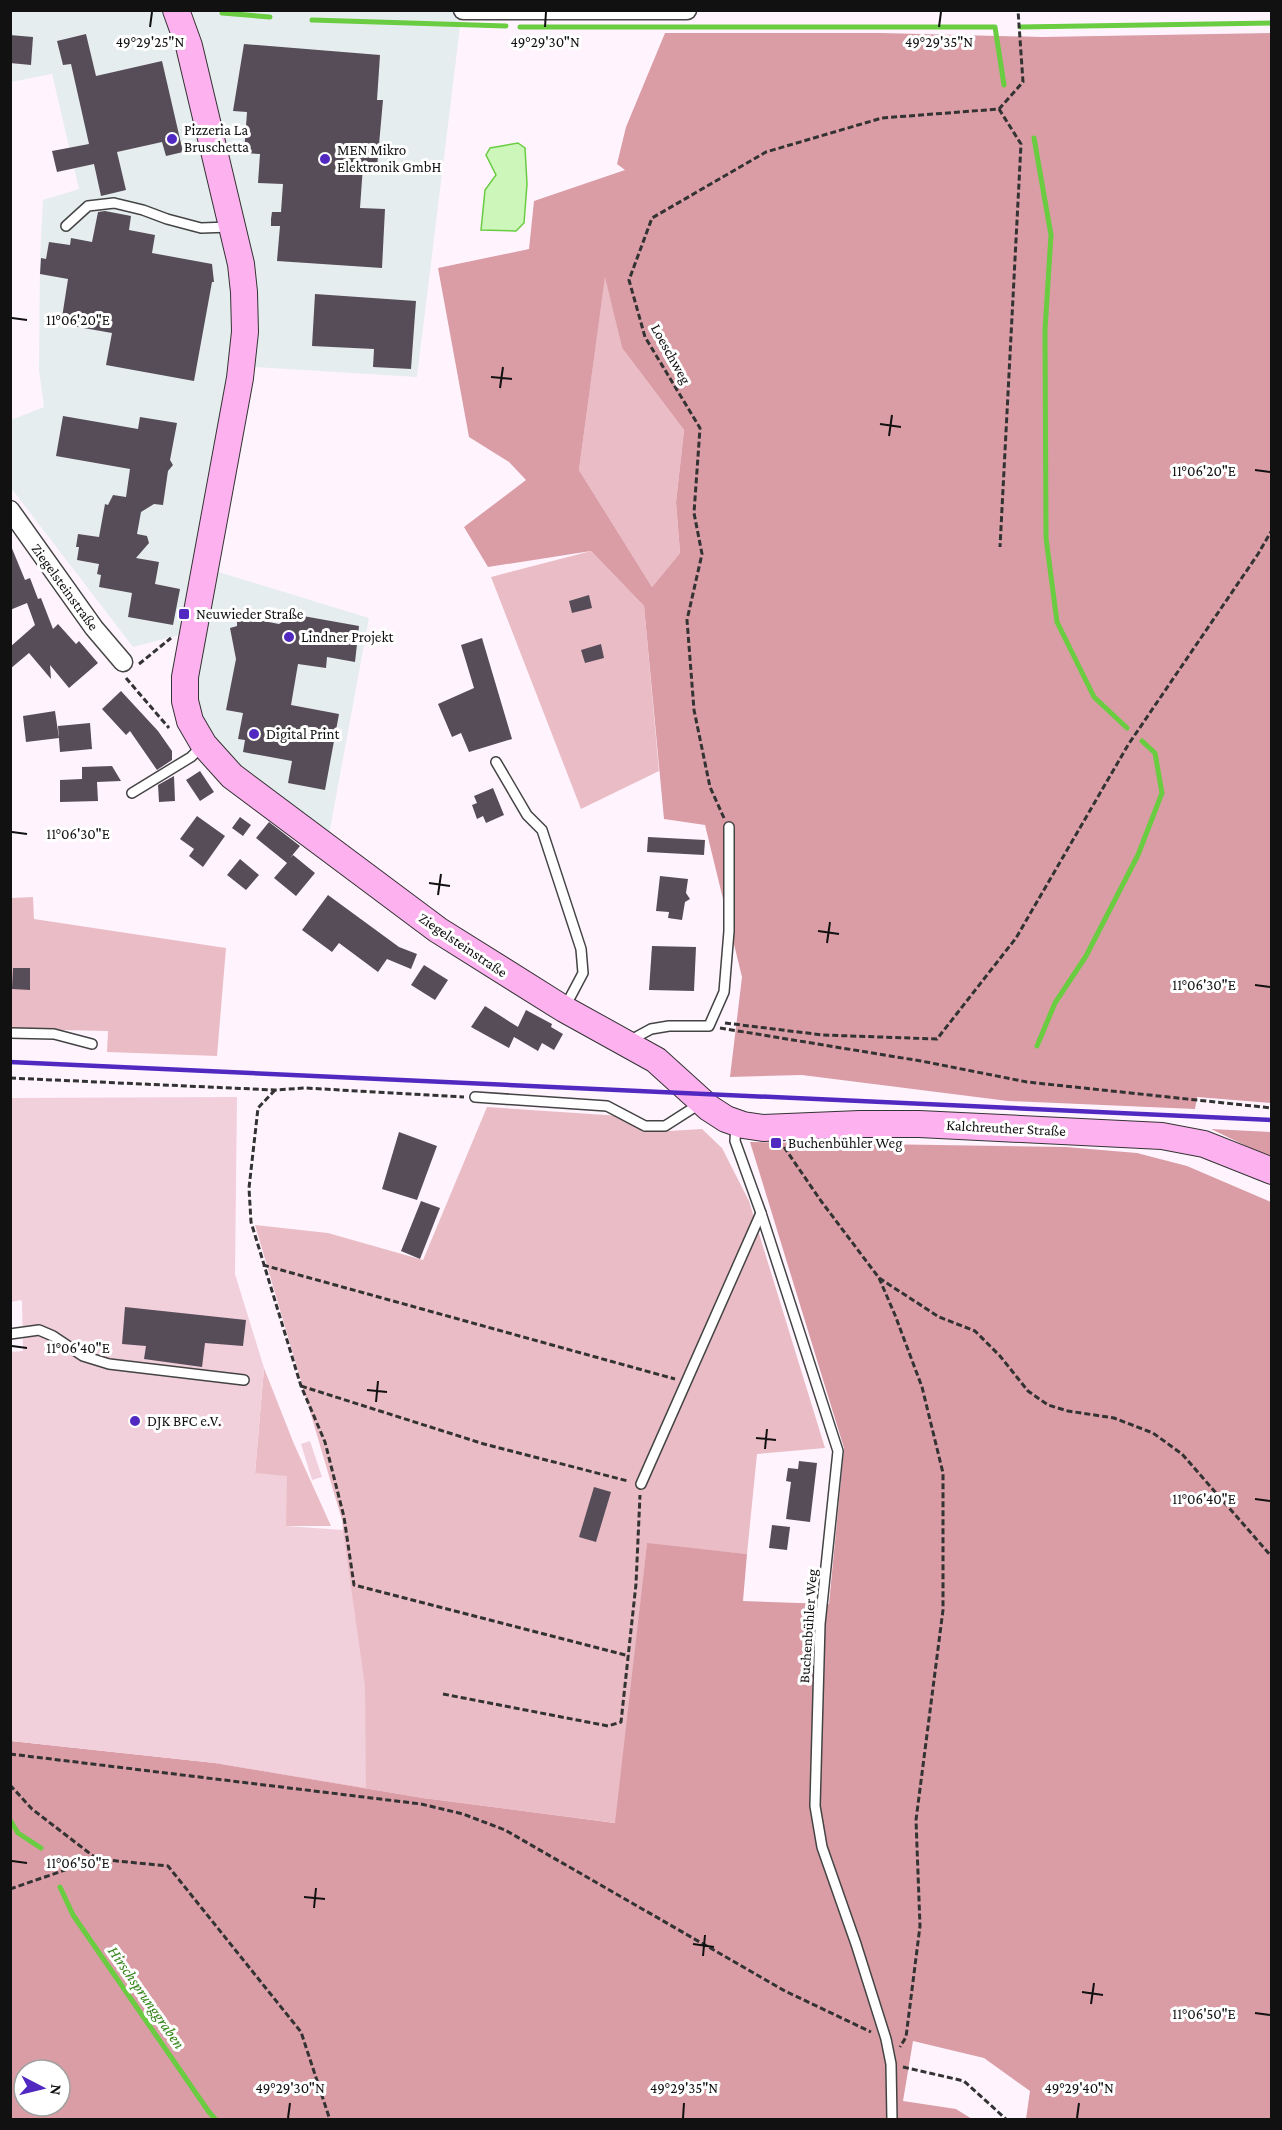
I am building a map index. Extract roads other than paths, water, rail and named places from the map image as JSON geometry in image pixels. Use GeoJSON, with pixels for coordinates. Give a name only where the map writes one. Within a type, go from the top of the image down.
{"type":"FeatureCollection","features":[{"type":"Feature","properties":{"kind":"street"},"geometry":{"type":"LineString","coordinates":[[176,10],[189,46],[241,264],[244,291],[244,352],[185,677],[185,701],[190,721],[204,745]]}},
{"type":"Feature","properties":{"kind":"street"},"geometry":{"type":"LineString","coordinates":[[463,10],[687,10]]}},
{"type":"Feature","properties":{"kind":"street","name":"Ziegelsteinstraße"},"geometry":{"type":"LineString","coordinates":[[10,510],[124,669]]}},
{"type":"Feature","properties":{"kind":"street","name":"Ziegelsteinstraße"},"geometry":{"type":"LineString","coordinates":[[204,745],[232,776],[438,930],[564,1009],[627,1042],[665,1067],[716,1113],[736,1123]]}},
{"type":"Feature","properties":{"kind":"street","name":"Kalchreuther Straße"},"geometry":{"type":"LineString","coordinates":[[736,1123],[763,1128],[897,1124],[1146,1135],[1184,1139],[1203,1144],[1272,1171]]}},
{"type":"Feature","properties":{"kind":"lane"},"geometry":{"type":"LineString","coordinates":[[66,226],[88,206],[114,203],[201,228],[232,227]]}},
{"type":"Feature","properties":{"kind":"lane"},"geometry":{"type":"LineString","coordinates":[[132,793],[191,757],[204,745]]}},
{"type":"Feature","properties":{"kind":"lane"},"geometry":{"type":"LineString","coordinates":[[496,762],[527,815],[543,830],[581,949],[583,973],[564,1009]]}},
{"type":"Feature","properties":{"kind":"lane"},"geometry":{"type":"LineString","coordinates":[[627,1042],[651,1029],[710,1023],[724,992],[729,931],[729,827]]}},
{"type":"Feature","properties":{"kind":"lane"},"geometry":{"type":"LineString","coordinates":[[10,1033],[54,1034],[92,1044]]}},
{"type":"Feature","properties":{"kind":"lane"},"geometry":{"type":"LineString","coordinates":[[475,1097],[608,1106],[645,1126],[665,1126],[702,1102]]}},
{"type":"Feature","properties":{"kind":"lane","name":"Buchenbühler Weg"},"geometry":{"type":"LineString","coordinates":[[736,1123],[735,1141],[761,1213],[837,1450],[820,1624],[815,1806],[822,1847],[886,2039],[891,2064],[892,2120]]}},
{"type":"Feature","properties":{"kind":"lane"},"geometry":{"type":"LineString","coordinates":[[641,1484],[761,1213]]}},
{"type":"Feature","properties":{"kind":"lane"},"geometry":{"type":"LineString","coordinates":[[10,1334],[39,1330],[53,1336],[83,1356],[109,1364],[244,1380]]}},
{"type":"Feature","properties":{"kind":"waterway"},"geometry":{"type":"LineString","coordinates":[[222,13],[270,17]]}},
{"type":"Feature","properties":{"kind":"waterway"},"geometry":{"type":"LineString","coordinates":[[312,20],[506,26]]}},
{"type":"Feature","properties":{"kind":"waterway"},"geometry":{"type":"LineString","coordinates":[[1020,27],[1272,23]]}},
{"type":"Feature","properties":{"kind":"waterway"},"geometry":{"type":"LineString","coordinates":[[520,27],[995,27],[1004,85]]}},
{"type":"Feature","properties":{"kind":"waterway"},"geometry":{"type":"LineString","coordinates":[[1034,138],[1051,235],[1045,330],[1046,538],[1057,622],[1094,697],[1127,728]]}},
{"type":"Feature","properties":{"kind":"waterway"},"geometry":{"type":"LineString","coordinates":[[1037,1046],[1055,1003],[1086,956],[1138,855],[1162,793],[1155,753],[1142,741]]}},
{"type":"Feature","properties":{"kind":"waterway","name":"Hirschsprunggraben"},"geometry":{"type":"LineString","coordinates":[[10,1820],[18,1833],[41,1848]]}},
{"type":"Feature","properties":{"kind":"waterway","name":"Hirschsprunggraben"},"geometry":{"type":"LineString","coordinates":[[60,1887],[73,1915],[216,2120]]}},
{"type":"Feature","properties":{"kind":"railway"},"geometry":{"type":"LineString","coordinates":[[10,1062],[1272,1120]]}},
{"type":"Feature","properties":{"kind":"place","name":"Pizzeria La Bruschetta"},"geometry":{"type":"Point","coordinates":[172,139]}},
{"type":"Feature","properties":{"kind":"place","name":"MEN Mikro Elektronik GmbH"},"geometry":{"type":"Point","coordinates":[325,159]}},
{"type":"Feature","properties":{"kind":"place","name":"Neuwieder Straße"},"geometry":{"type":"Point","coordinates":[184,614]}},
{"type":"Feature","properties":{"kind":"place","name":"Lindner Projekt"},"geometry":{"type":"Point","coordinates":[289,637]}},
{"type":"Feature","properties":{"kind":"place","name":"Digital Print"},"geometry":{"type":"Point","coordinates":[254,734]}},
{"type":"Feature","properties":{"kind":"place","name":"Buchenbühler Weg"},"geometry":{"type":"Point","coordinates":[776,1143]}},
{"type":"Feature","properties":{"kind":"place","name":"DJK BFC e.V."},"geometry":{"type":"Point","coordinates":[135,1421]}}]}
